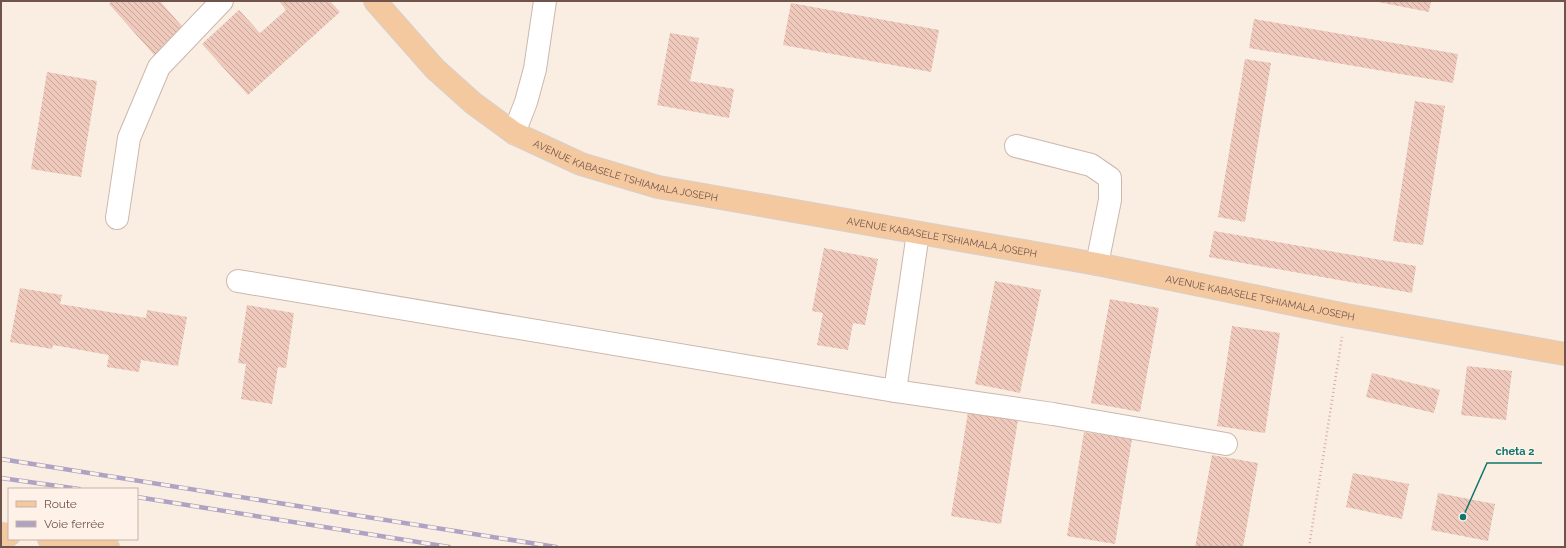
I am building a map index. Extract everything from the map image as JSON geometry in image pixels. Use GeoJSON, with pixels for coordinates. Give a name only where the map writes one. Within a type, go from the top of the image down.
{"type":"FeatureCollection","features":[{"type":"Feature","properties":{"kind":"main road","name":"AVENUE KABASELE TSHIAMALA JOSEPH"},"geometry":{"type":"LineString","coordinates":[[375,1],[435,69],[473,103],[514,133],[581,164],[658,187],[1097,264],[1346,315],[1565,354]]}},
{"type":"Feature","properties":{"kind":"main road"},"geometry":{"type":"LineString","coordinates":[[54,540],[73,544],[108,547]]}},
{"type":"Feature","properties":{"kind":"street"},"geometry":{"type":"LineString","coordinates":[[118,218],[129,138],[159,67],[222,1]]}},
{"type":"Feature","properties":{"kind":"street"},"geometry":{"type":"LineString","coordinates":[[514,133],[526,102],[535,69],[546,1]]}},
{"type":"Feature","properties":{"kind":"street"},"geometry":{"type":"LineString","coordinates":[[1016,146],[1091,165],[1110,178],[1110,200],[1097,264]]}},
{"type":"Feature","properties":{"kind":"street"},"geometry":{"type":"LineString","coordinates":[[895,391],[918,233]]}},
{"type":"Feature","properties":{"kind":"street"},"geometry":{"type":"LineString","coordinates":[[238,281],[895,391],[1054,414],[1226,444]]}},
{"type":"Feature","properties":{"kind":"path"},"geometry":{"type":"LineString","coordinates":[[1309,547],[1346,315]]}},
{"type":"Feature","properties":{"kind":"building"},"geometry":{"type":"Polygon","coordinates":[[[112,1],[160,1],[186,31],[156,57],[109,4],[112,1]]]}},
{"type":"Feature","properties":{"kind":"building"},"geometry":{"type":"Polygon","coordinates":[[[279,1],[330,1],[340,12],[248,95],[202,44],[239,10],[260,33],[286,10],[279,1]]]}},
{"type":"Feature","properties":{"kind":"building"},"geometry":{"type":"Polygon","coordinates":[[[1373,1],[1431,1],[1429,12],[1373,1]]]}},
{"type":"Feature","properties":{"kind":"building"},"geometry":{"type":"Polygon","coordinates":[[[791,3],[939,30],[931,72],[783,45],[791,3]]]}},
{"type":"Feature","properties":{"kind":"building"},"geometry":{"type":"Polygon","coordinates":[[[1254,19],[1458,54],[1453,83],[1249,48],[1254,19]]]}},
{"type":"Feature","properties":{"kind":"building"},"geometry":{"type":"Polygon","coordinates":[[[670,33],[699,38],[690,81],[734,89],[729,118],[657,105],[670,33]]]}},
{"type":"Feature","properties":{"kind":"building"},"geometry":{"type":"Polygon","coordinates":[[[1245,59],[1271,63],[1245,222],[1218,217],[1245,59]]]}},
{"type":"Feature","properties":{"kind":"building"},"geometry":{"type":"Polygon","coordinates":[[[47,72],[97,81],[81,177],[31,169],[47,72]]]}},
{"type":"Feature","properties":{"kind":"building"},"geometry":{"type":"Polygon","coordinates":[[[1415,101],[1445,106],[1423,245],[1393,241],[1415,101]]]}},
{"type":"Feature","properties":{"kind":"building"},"geometry":{"type":"Polygon","coordinates":[[[1214,231],[1416,266],[1412,293],[1209,257],[1214,231]]]}},
{"type":"Feature","properties":{"kind":"building"},"geometry":{"type":"Polygon","coordinates":[[[824,248],[878,259],[865,325],[853,323],[848,350],[817,345],[823,313],[812,311],[824,248]]]}},
{"type":"Feature","properties":{"kind":"building"},"geometry":{"type":"Polygon","coordinates":[[[995,281],[1041,290],[1020,393],[975,384],[995,281]]]}},
{"type":"Feature","properties":{"kind":"building"},"geometry":{"type":"Polygon","coordinates":[[[20,288],[62,295],[60,304],[146,318],[147,310],[187,317],[178,366],[141,360],[139,372],[107,367],[109,355],[53,345],[52,349],[10,342],[20,288]]]}},
{"type":"Feature","properties":{"kind":"building"},"geometry":{"type":"Polygon","coordinates":[[[1110,299],[1159,308],[1140,412],[1091,403],[1110,299]]]}},
{"type":"Feature","properties":{"kind":"building"},"geometry":{"type":"Polygon","coordinates":[[[247,305],[294,313],[286,368],[278,367],[272,404],[241,399],[246,364],[238,363],[247,305]]]}},
{"type":"Feature","properties":{"kind":"building"},"geometry":{"type":"Polygon","coordinates":[[[1232,326],[1280,333],[1265,433],[1217,426],[1232,326]]]}},
{"type":"Feature","properties":{"kind":"building"},"geometry":{"type":"Polygon","coordinates":[[[1467,366],[1512,371],[1506,420],[1461,415],[1467,366]]]}},
{"type":"Feature","properties":{"kind":"building"},"geometry":{"type":"Polygon","coordinates":[[[1372,373],[1440,390],[1434,413],[1366,397],[1372,373]]]}},
{"type":"Feature","properties":{"kind":"building"},"geometry":{"type":"Polygon","coordinates":[[[968,412],[1018,420],[1001,524],[951,516],[968,412]]]}},
{"type":"Feature","properties":{"kind":"building"},"geometry":{"type":"Polygon","coordinates":[[[1084,432],[1132,439],[1115,544],[1067,536],[1084,432]]]}},
{"type":"Feature","properties":{"kind":"building"},"geometry":{"type":"Polygon","coordinates":[[[1212,455],[1258,463],[1243,547],[1195,547],[1212,455]]]}},
{"type":"Feature","properties":{"kind":"building"},"geometry":{"type":"Polygon","coordinates":[[[1353,473],[1409,484],[1402,519],[1346,507],[1353,473]]]}},
{"type":"Feature","properties":{"kind":"building"},"geometry":{"type":"Polygon","coordinates":[[[1438,493],[1495,504],[1488,541],[1431,530],[1438,493]]]}},
{"type":"Feature","properties":{"kind":"railway"},"geometry":{"type":"LineString","coordinates":[[1,459],[556,547]]}},
{"type":"Feature","properties":{"kind":"railway"},"geometry":{"type":"LineString","coordinates":[[1,478],[72,488]]}},
{"type":"Feature","properties":{"kind":"railway"},"geometry":{"type":"LineString","coordinates":[[138,497],[449,547]]}},
{"type":"Feature","properties":{"kind":"place","name":"cheta 2"},"geometry":{"type":"Point","coordinates":[1463,517]}}]}
